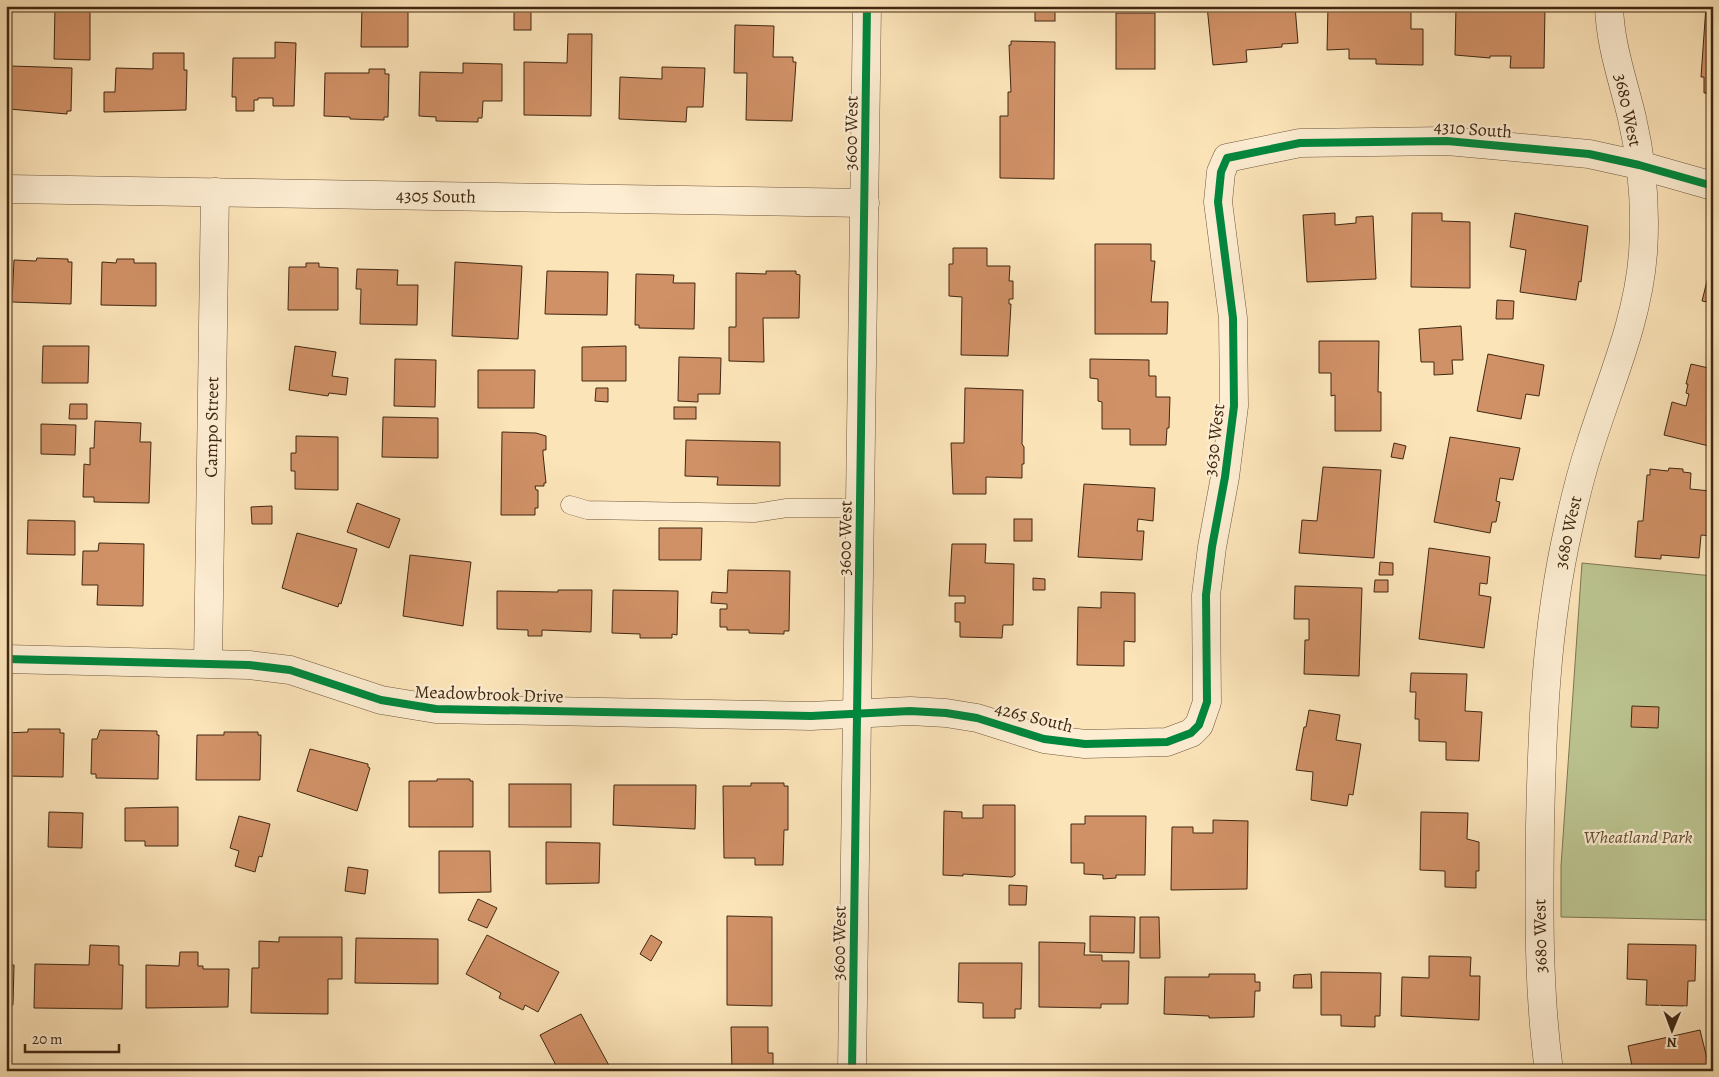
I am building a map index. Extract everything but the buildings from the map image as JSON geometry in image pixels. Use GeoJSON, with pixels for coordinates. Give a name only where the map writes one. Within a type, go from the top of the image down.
{"type":"FeatureCollection","features":[{"type":"Feature","properties":{"kind":"street","name":"3600 West"},"geometry":{"type":"LineString","coordinates":[[852,1071],[868,6]]}},
{"type":"Feature","properties":{"kind":"street","name":"3680 West"},"geometry":{"type":"LineString","coordinates":[[1549,1071],[1542,997],[1539,916],[1542,741],[1547,664],[1568,529],[1589,446],[1628,333],[1639,282],[1644,228],[1639,165],[1632,122],[1611,35],[1609,6]]}},
{"type":"Feature","properties":{"kind":"street","name":"4310 South"},"geometry":{"type":"LineString","coordinates":[[1228,158],[1300,143],[1447,141],[1589,154],[1639,165],[1713,186]]}},
{"type":"Feature","properties":{"kind":"street","name":"3630 West"},"geometry":{"type":"LineString","coordinates":[[1199,725],[1207,702],[1206,618],[1209,571],[1234,406],[1233,318],[1218,202],[1221,172],[1228,158]]}},
{"type":"Feature","properties":{"kind":"street","name":"4305 South"},"geometry":{"type":"LineString","coordinates":[[6,188],[865,203]]}},
{"type":"Feature","properties":{"kind":"street","name":"Campo Street"},"geometry":{"type":"LineString","coordinates":[[208,663],[215,192]]}},
{"type":"Feature","properties":{"kind":"street","name":"Meadowbrook Drive"},"geometry":{"type":"LineString","coordinates":[[6,659],[249,664],[290,670],[381,700],[436,709],[811,716],[857,715]]}},
{"type":"Feature","properties":{"kind":"street","name":"4265 South"},"geometry":{"type":"LineString","coordinates":[[857,715],[910,712],[962,715],[1044,739],[1085,744],[1167,742],[1179,739],[1199,725]]}},
{"type":"Feature","properties":{"kind":"lane"},"geometry":{"type":"LineString","coordinates":[[570,505],[587,510],[754,513],[787,508],[860,508]]}},
{"type":"Feature","properties":{"kind":"green space","name":"Wheatland Park"},"geometry":{"type":"Polygon","coordinates":[[[1582,563],[1713,576],[1713,920],[1561,917],[1561,866],[1582,563]]]}},
{"type":"Feature","properties":{"kind":"cycle path"},"geometry":{"type":"LineString","coordinates":[[852,1071],[867,6]]}},
{"type":"Feature","properties":{"kind":"cycle path"},"geometry":{"type":"LineString","coordinates":[[6,659],[249,665],[290,670],[381,700],[436,709],[811,716],[910,711],[946,713],[977,718],[1044,739],[1085,744],[1167,742],[1191,733],[1199,725],[1207,702],[1206,595],[1212,547],[1225,477],[1234,406],[1233,318],[1218,202],[1221,172],[1227,158],[1300,143],[1447,141],[1589,154],[1639,165],[1713,186]]}}]}
